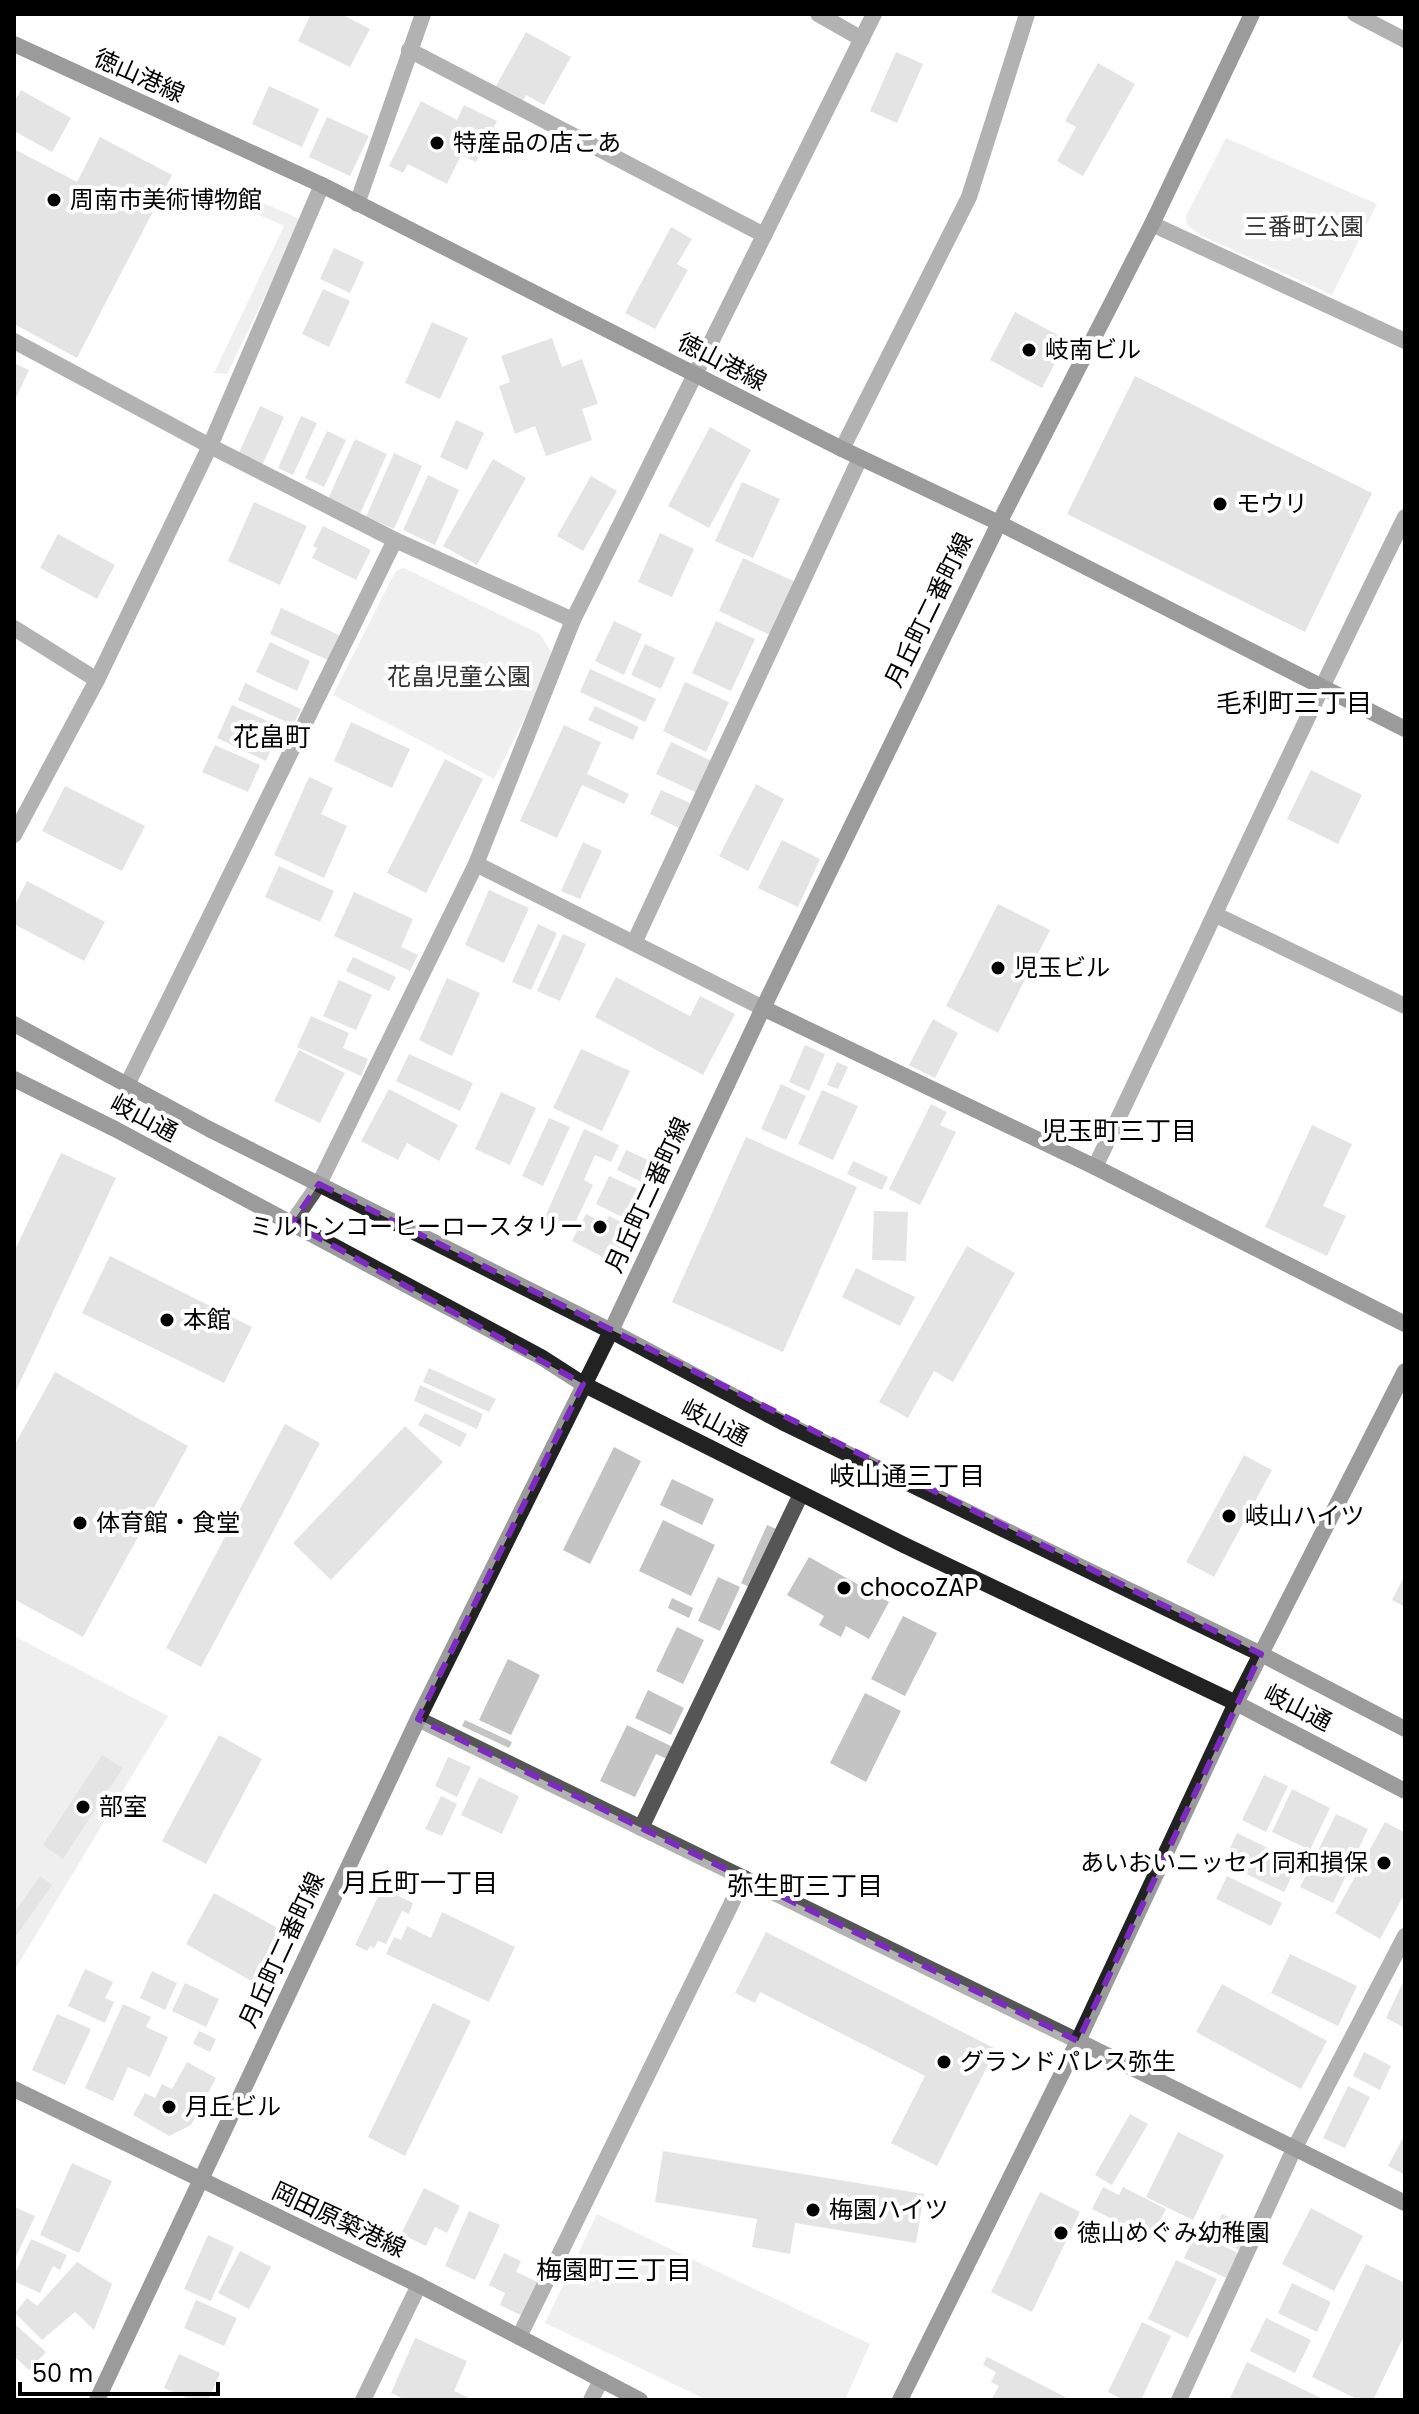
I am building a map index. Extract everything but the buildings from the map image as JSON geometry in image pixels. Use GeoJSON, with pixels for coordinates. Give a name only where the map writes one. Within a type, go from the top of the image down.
{"type":"FeatureCollection","features":[{"type":"Feature","properties":{"kind":"street"},"geometry":{"type":"LineString","coordinates":[[357,204],[423,14]]}},
{"type":"Feature","properties":{"kind":"street"},"geometry":{"type":"LineString","coordinates":[[818,14],[862,39]]}},
{"type":"Feature","properties":{"kind":"street"},"geometry":{"type":"LineString","coordinates":[[292,1223],[319,1184],[476,864],[573,620],[697,376],[874,14]]}},
{"type":"Feature","properties":{"kind":"street"},"geometry":{"type":"LineString","coordinates":[[842,449],[969,197],[1027,14]]}},
{"type":"Feature","properties":{"kind":"street","name":"月丘町二番町線"},"geometry":{"type":"LineString","coordinates":[[97,2400],[418,1719],[611,1331],[763,1008],[999,523],[1152,224],[1252,14]]}},
{"type":"Feature","properties":{"kind":"street"},"geometry":{"type":"LineString","coordinates":[[1355,14],[1405,40]]}},
{"type":"Feature","properties":{"kind":"street","name":"徳山港線"},"geometry":{"type":"LineString","coordinates":[[14,44],[322,185],[842,449],[999,523],[1405,729]]}},
{"type":"Feature","properties":{"kind":"street"},"geometry":{"type":"LineString","coordinates":[[409,50],[764,235]]}},
{"type":"Feature","properties":{"kind":"street"},"geometry":{"type":"LineString","coordinates":[[14,835],[97,680],[210,446],[322,185]]}},
{"type":"Feature","properties":{"kind":"street"},"geometry":{"type":"LineString","coordinates":[[1152,224],[1405,341]]}},
{"type":"Feature","properties":{"kind":"street"},"geometry":{"type":"LineString","coordinates":[[14,341],[395,540],[573,620]]}},
{"type":"Feature","properties":{"kind":"street"},"geometry":{"type":"LineString","coordinates":[[634,943],[860,458]]}},
{"type":"Feature","properties":{"kind":"street"},"geometry":{"type":"LineString","coordinates":[[1095,1167],[1321,686],[1405,517]]}},
{"type":"Feature","properties":{"kind":"street"},"geometry":{"type":"LineString","coordinates":[[127,1085],[395,540]]}},
{"type":"Feature","properties":{"kind":"street"},"geometry":{"type":"LineString","coordinates":[[14,628],[97,680]]}},
{"type":"Feature","properties":{"kind":"street"},"geometry":{"type":"LineString","coordinates":[[476,864],[763,1008],[1095,1167],[1405,1324]]}},
{"type":"Feature","properties":{"kind":"street"},"geometry":{"type":"LineString","coordinates":[[1216,915],[1405,1006]]}},
{"type":"Feature","properties":{"kind":"street","name":"岐山通"},"geometry":{"type":"LineString","coordinates":[[14,1024],[782,1422],[1261,1654],[1405,1729]]}},
{"type":"Feature","properties":{"kind":"street","name":"岐山通"},"geometry":{"type":"LineString","coordinates":[[14,1079],[292,1223],[541,1357],[583,1384],[801,1494],[1236,1703],[1405,1791]]}},
{"type":"Feature","properties":{"kind":"street"},"geometry":{"type":"LineString","coordinates":[[900,2400],[1078,2041],[1236,1703],[1405,1371]]}},
{"type":"Feature","properties":{"kind":"street"},"geometry":{"type":"LineString","coordinates":[[641,1828],[801,1494]]}},
{"type":"Feature","properties":{"kind":"street"},"geometry":{"type":"LineString","coordinates":[[418,1719],[1405,2203]]}},
{"type":"Feature","properties":{"kind":"street"},"geometry":{"type":"LineString","coordinates":[[519,2337],[744,1878]]}},
{"type":"Feature","properties":{"kind":"street"},"geometry":{"type":"LineString","coordinates":[[1179,2400],[1294,2149],[1405,1936]]}},
{"type":"Feature","properties":{"kind":"street","name":"岡田原築港線"},"geometry":{"type":"LineString","coordinates":[[14,2089],[419,2285],[640,2400]]}},
{"type":"Feature","properties":{"kind":"street"},"geometry":{"type":"LineString","coordinates":[[363,2400],[419,2285]]}},
{"type":"Feature","properties":{"kind":"street"},"geometry":{"type":"LineString","coordinates":[[591,2400],[601,2380]]}},
{"type":"Feature","properties":{"kind":"highlighted area"},"geometry":{"type":"Polygon","coordinates":[[[319,1184],[1261,1654],[1078,2041],[418,1719],[583,1384],[292,1223],[319,1184]]]}},
{"type":"Feature","properties":{"kind":"green space","name":"三番町公園"},"geometry":{"type":"Polygon","coordinates":[[[1226,138],[1377,204],[1332,295],[1200,235],[1187,225],[1186,216],[1226,138]]]}},
{"type":"Feature","properties":{"kind":"green space"},"geometry":{"type":"Polygon","coordinates":[[[236,191],[302,220],[227,374],[214,373],[284,226],[222,198],[236,191]]]}},
{"type":"Feature","properties":{"kind":"green space","name":"花畠児童公園"},"geometry":{"type":"Polygon","coordinates":[[[404,568],[540,634],[550,650],[550,668],[494,779],[333,695],[394,574],[404,568]]]}},
{"type":"Feature","properties":{"kind":"green space"},"geometry":{"type":"Polygon","coordinates":[[[14,1636],[168,1716],[14,1971],[14,1636]]]}},
{"type":"Feature","properties":{"kind":"green space"},"geometry":{"type":"Polygon","coordinates":[[[597,2214],[870,2344],[845,2400],[707,2400],[545,2323],[597,2214]]]}},
{"type":"Feature","properties":{"kind":"place","name":"特産品の店こあ"},"geometry":{"type":"Point","coordinates":[437,143]}},
{"type":"Feature","properties":{"kind":"place","name":"周南市美術博物館"},"geometry":{"type":"Point","coordinates":[54,200]}},
{"type":"Feature","properties":{"kind":"place","name":"岐南ビル"},"geometry":{"type":"Point","coordinates":[1029,350]}},
{"type":"Feature","properties":{"kind":"place","name":"モウリ"},"geometry":{"type":"Point","coordinates":[1220,504]}},
{"type":"Feature","properties":{"kind":"place","name":"児玉ビル"},"geometry":{"type":"Point","coordinates":[998,968]}},
{"type":"Feature","properties":{"kind":"place","name":"ミルトンコーヒーロースタリー"},"geometry":{"type":"Point","coordinates":[600,1227]}},
{"type":"Feature","properties":{"kind":"place","name":"本館"},"geometry":{"type":"Point","coordinates":[167,1320]}},
{"type":"Feature","properties":{"kind":"place","name":"岐山ハイツ"},"geometry":{"type":"Point","coordinates":[1229,1516]}},
{"type":"Feature","properties":{"kind":"place","name":"体育館・食堂"},"geometry":{"type":"Point","coordinates":[80,1523]}},
{"type":"Feature","properties":{"kind":"place","name":"chocoZAP"},"geometry":{"type":"Point","coordinates":[844,1588]}},
{"type":"Feature","properties":{"kind":"place","name":"部室"},"geometry":{"type":"Point","coordinates":[83,1807]}},
{"type":"Feature","properties":{"kind":"place","name":"あいおいニッセイ同和損保"},"geometry":{"type":"Point","coordinates":[1384,1863]}},
{"type":"Feature","properties":{"kind":"place","name":"グランドパレス弥生"},"geometry":{"type":"Point","coordinates":[944,2062]}},
{"type":"Feature","properties":{"kind":"place","name":"月丘ビル"},"geometry":{"type":"Point","coordinates":[169,2107]}},
{"type":"Feature","properties":{"kind":"place","name":"梅園ハイツ"},"geometry":{"type":"Point","coordinates":[813,2210]}},
{"type":"Feature","properties":{"kind":"place","name":"徳山めぐみ幼稚園"},"geometry":{"type":"Point","coordinates":[1061,2233]}},
{"type":"Feature","properties":{"kind":"district","name":"毛利町三丁目"},"geometry":{"type":"Point","coordinates":[1294,703]}},
{"type":"Feature","properties":{"kind":"district","name":"花畠町"},"geometry":{"type":"Point","coordinates":[272,737]}},
{"type":"Feature","properties":{"kind":"district","name":"児玉町三丁目"},"geometry":{"type":"Point","coordinates":[1119,1131]}},
{"type":"Feature","properties":{"kind":"district","name":"岐山通三丁目"},"geometry":{"type":"Point","coordinates":[907,1476]}},
{"type":"Feature","properties":{"kind":"district","name":"月丘町一丁目"},"geometry":{"type":"Point","coordinates":[420,1883]}},
{"type":"Feature","properties":{"kind":"district","name":"弥生町三丁目"},"geometry":{"type":"Point","coordinates":[805,1886]}},
{"type":"Feature","properties":{"kind":"district","name":"梅園町三丁目"},"geometry":{"type":"Point","coordinates":[614,2270]}}]}
